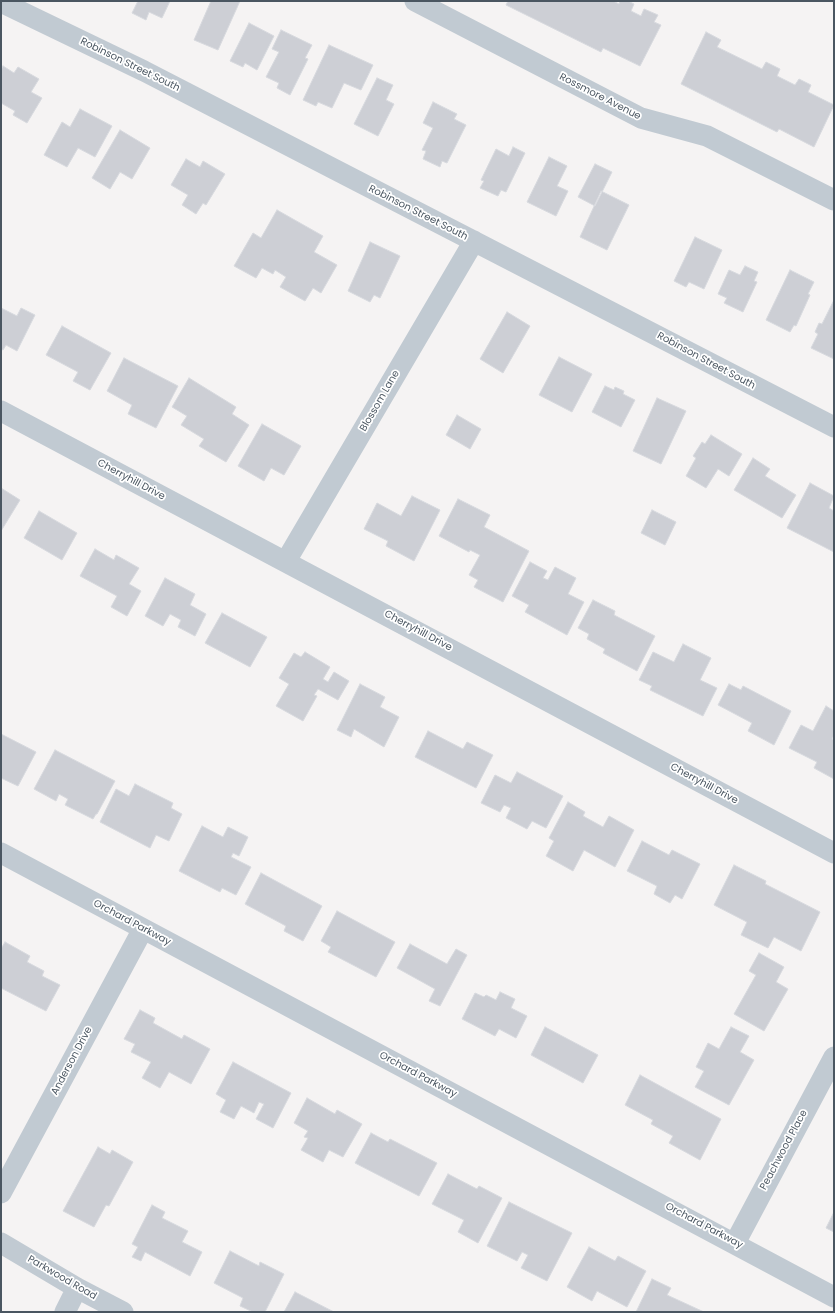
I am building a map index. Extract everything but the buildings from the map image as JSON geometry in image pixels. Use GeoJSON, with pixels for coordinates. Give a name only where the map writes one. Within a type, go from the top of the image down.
{"type":"FeatureCollection","features":[{"type":"Feature","properties":{"kind":"street","name":"Rossmore Avenue"},"geometry":{"type":"LineString","coordinates":[[415,1],[641,118],[707,136],[834,200]]}},
{"type":"Feature","properties":{"kind":"street","name":"Robinson Street South"},"geometry":{"type":"LineString","coordinates":[[1,2],[144,71],[834,427]]}},
{"type":"Feature","properties":{"kind":"street","name":"Blossom Lane"},"geometry":{"type":"LineString","coordinates":[[286,561],[474,241]]}},
{"type":"Feature","properties":{"kind":"street","name":"Cherryhill Drive"},"geometry":{"type":"LineString","coordinates":[[1,411],[834,853]]}},
{"type":"Feature","properties":{"kind":"street","name":"Orchard Parkway"},"geometry":{"type":"LineString","coordinates":[[1,853],[834,1297]]}},
{"type":"Feature","properties":{"kind":"street","name":"Anderson Drive"},"geometry":{"type":"LineString","coordinates":[[1,1193],[143,929]]}},
{"type":"Feature","properties":{"kind":"street","name":"Peachwood Place"},"geometry":{"type":"LineString","coordinates":[[735,1243],[834,1057]]}},
{"type":"Feature","properties":{"kind":"street","name":"Parkwood Road"},"geometry":{"type":"LineString","coordinates":[[1,1243],[77,1288],[123,1312]]}},
{"type":"Feature","properties":{"kind":"street"},"geometry":{"type":"LineString","coordinates":[[65,1312],[77,1288]]}}]}
